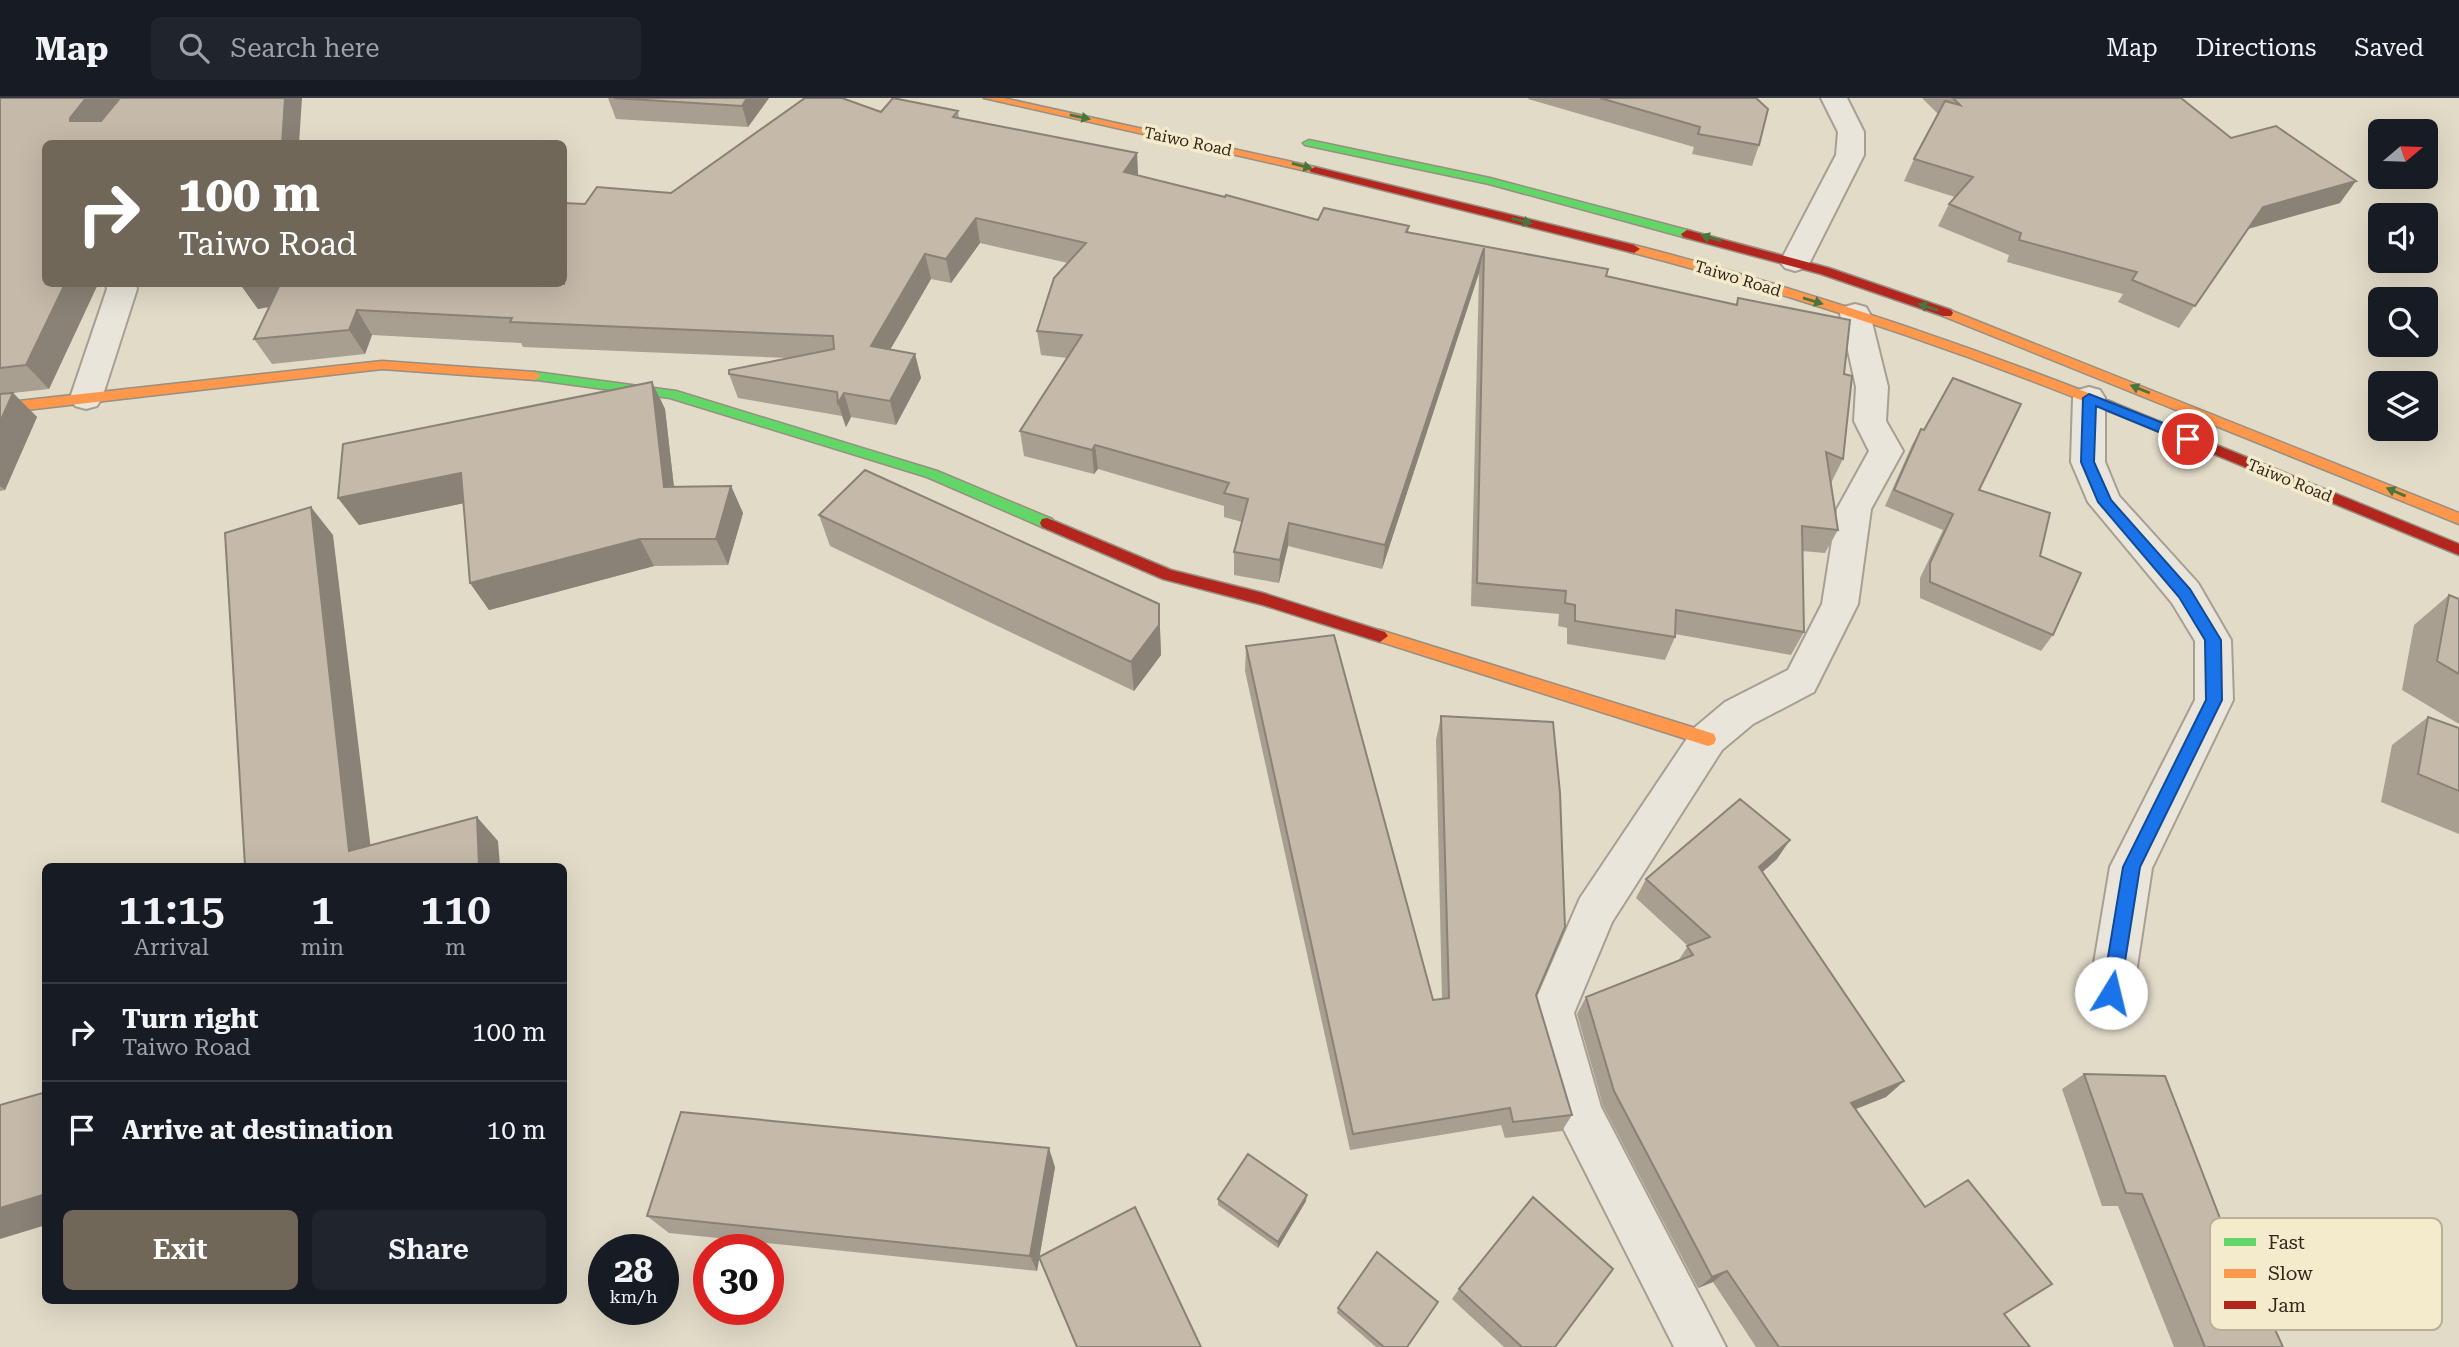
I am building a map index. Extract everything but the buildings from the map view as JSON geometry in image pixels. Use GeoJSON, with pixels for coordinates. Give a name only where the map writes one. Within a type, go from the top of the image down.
{"type":"FeatureCollection","features":[{"type":"Feature","properties":{"kind":"main road","name":"Taiwo Road"},"geometry":{"type":"LineString","coordinates":[[989,98],[1260,156],[1664,257],[1895,326],[2089,398],[2459,550]]}},
{"type":"Feature","properties":{"kind":"main road","name":"Taiwo Road"},"geometry":{"type":"LineString","coordinates":[[1297,140],[1490,181],[1795,262],[1980,325],[2459,519]]}},
{"type":"Feature","properties":{"kind":"main road"},"geometry":{"type":"LineString","coordinates":[[0,408],[382,365],[504,372],[671,394],[932,474],[1168,575],[1263,599],[1708,739]]}},
{"type":"Feature","properties":{"kind":"street"},"geometry":{"type":"LineString","coordinates":[[1795,262],[1850,155],[1851,132],[1834,98]]}},
{"type":"Feature","properties":{"kind":"street"},"geometry":{"type":"LineString","coordinates":[[86,398],[122,287]]}},
{"type":"Feature","properties":{"kind":"street"},"geometry":{"type":"LineString","coordinates":[[1701,1347],[1580,1114],[1552,1013],[1595,911],[1708,739],[1739,713],[1801,681],[1840,604],[1854,509],[1886,451],[1870,421],[1872,387],[1855,314]]}},
{"type":"Feature","properties":{"kind":"street"},"geometry":{"type":"LineString","coordinates":[[2089,398],[2088,462],[2105,502],[2185,593],[2213,640],[2214,700],[2131,867],[2111,993]]}},
{"type":"Feature","properties":{"kind":"traffic: fast"},"geometry":{"type":"LineString","coordinates":[[1309,143],[1490,181],[1687,234]]}},
{"type":"Feature","properties":{"kind":"traffic: fast"},"geometry":{"type":"LineString","coordinates":[[535,376],[671,394],[932,474],[1047,523]]}},
{"type":"Feature","properties":{"kind":"traffic: slow"},"geometry":{"type":"LineString","coordinates":[[989,98],[1315,170]]}},
{"type":"Feature","properties":{"kind":"traffic: slow"},"geometry":{"type":"LineString","coordinates":[[1634,249],[1755,282],[1874,319],[2109,406]]}},
{"type":"Feature","properties":{"kind":"traffic: slow"},"geometry":{"type":"LineString","coordinates":[[1947,313],[2459,519]]}},
{"type":"Feature","properties":{"kind":"traffic: slow"},"geometry":{"type":"LineString","coordinates":[[0,408],[382,365],[535,376]]}},
{"type":"Feature","properties":{"kind":"traffic: slow"},"geometry":{"type":"LineString","coordinates":[[1380,636],[1708,739]]}},
{"type":"Feature","properties":{"kind":"traffic: jam"},"geometry":{"type":"LineString","coordinates":[[1315,170],[1634,249]]}},
{"type":"Feature","properties":{"kind":"traffic: jam"},"geometry":{"type":"LineString","coordinates":[[1687,234],[1825,271],[1947,313]]}},
{"type":"Feature","properties":{"kind":"traffic: jam"},"geometry":{"type":"LineString","coordinates":[[2109,406],[2459,550]]}},
{"type":"Feature","properties":{"kind":"traffic: jam"},"geometry":{"type":"LineString","coordinates":[[1047,523],[1168,575],[1263,599],[1380,636]]}},
{"type":"Feature","properties":{"kind":"route"},"geometry":{"type":"LineString","coordinates":[[2111,993],[2131,867],[2214,700],[2213,640],[2185,593],[2105,502],[2088,462],[2089,398],[2188,439]]}}]}
